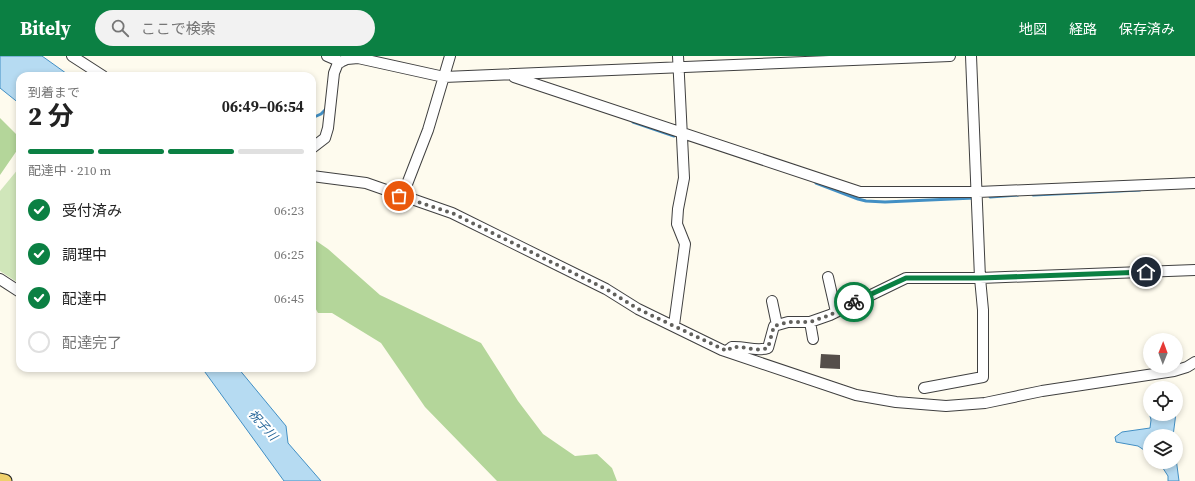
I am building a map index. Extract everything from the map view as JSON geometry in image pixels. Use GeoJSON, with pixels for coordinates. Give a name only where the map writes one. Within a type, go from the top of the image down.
{"type":"FeatureCollection","features":[{"type":"Feature","properties":{"kind":"main road"},"geometry":{"type":"LineString","coordinates":[[0,480],[5,481]]}},
{"type":"Feature","properties":{"kind":"street"},"geometry":{"type":"LineString","coordinates":[[72,56],[97,72]]}},
{"type":"Feature","properties":{"kind":"street"},"geometry":{"type":"LineString","coordinates":[[327,56],[341,62]]}},
{"type":"Feature","properties":{"kind":"street"},"geometry":{"type":"LineString","coordinates":[[402,197],[428,130],[450,56]]}},
{"type":"Feature","properties":{"kind":"street"},"geometry":{"type":"LineString","coordinates":[[674,325],[685,244],[677,224],[678,209],[684,178],[678,56]]}},
{"type":"Feature","properties":{"kind":"street"},"geometry":{"type":"LineString","coordinates":[[316,145],[325,138],[328,128],[334,73],[338,63],[347,59],[358,58],[444,77],[950,56]]}},
{"type":"Feature","properties":{"kind":"street"},"geometry":{"type":"LineString","coordinates":[[924,388],[983,377],[983,310],[980,278],[978,192],[971,56]]}},
{"type":"Feature","properties":{"kind":"street"},"geometry":{"type":"LineString","coordinates":[[508,75],[860,192],[978,192],[1195,183]]}},
{"type":"Feature","properties":{"kind":"street"},"geometry":{"type":"LineString","coordinates":[[316,177],[366,183],[402,197],[452,213],[606,289],[638,309],[727,351],[856,395],[896,402],[946,406],[985,403],[1042,391],[1174,371],[1187,367],[1195,362]]}},
{"type":"Feature","properties":{"kind":"street"},"geometry":{"type":"LineString","coordinates":[[727,351],[732,347],[741,346],[759,351],[768,348],[774,326],[788,322],[810,322],[836,312],[906,278],[980,278],[1195,270]]}},
{"type":"Feature","properties":{"kind":"street"},"geometry":{"type":"LineString","coordinates":[[828,277],[836,312]]}},
{"type":"Feature","properties":{"kind":"street"},"geometry":{"type":"LineString","coordinates":[[0,279],[16,289]]}},
{"type":"Feature","properties":{"kind":"street"},"geometry":{"type":"LineString","coordinates":[[772,301],[777,325]]}},
{"type":"Feature","properties":{"kind":"street"},"geometry":{"type":"LineString","coordinates":[[810,322],[813,339]]}},
{"type":"Feature","properties":{"kind":"green space"},"geometry":{"type":"Polygon","coordinates":[[[0,118],[16,134],[16,152],[0,175],[0,118]]]}},
{"type":"Feature","properties":{"kind":"green space"},"geometry":{"type":"Polygon","coordinates":[[[16,172],[16,281],[0,271],[0,191],[16,172]]]}},
{"type":"Feature","properties":{"kind":"green space"},"geometry":{"type":"Polygon","coordinates":[[[316,241],[328,249],[380,295],[481,343],[518,401],[543,434],[575,456],[597,454],[612,468],[617,481],[497,481],[425,407],[381,343],[332,313],[318,313],[316,309],[316,241]]]}},
{"type":"Feature","properties":{"kind":"water"},"geometry":{"type":"Polygon","coordinates":[[[0,56],[42,56],[64,72],[16,72],[16,101],[0,88],[0,56]]]}},
{"type":"Feature","properties":{"kind":"water","name":"祝子川"},"geometry":{"type":"Polygon","coordinates":[[[205,372],[241,372],[286,426],[288,443],[321,481],[284,481],[205,372]]]}},
{"type":"Feature","properties":{"kind":"water"},"geometry":{"type":"Polygon","coordinates":[[[1151,421],[1175,421],[1174,429],[1143,429],[1150,428],[1151,421]]]}},
{"type":"Feature","properties":{"kind":"water"},"geometry":{"type":"Polygon","coordinates":[[[1143,429],[1143,449],[1138,446],[1116,442],[1115,437],[1122,432],[1143,429]]]}},
{"type":"Feature","properties":{"kind":"water"},"geometry":{"type":"Polygon","coordinates":[[[1164,469],[1177,469],[1179,481],[1168,481],[1168,476],[1164,469]]]}},
{"type":"Feature","properties":{"kind":"building"},"geometry":{"type":"Polygon","coordinates":[[[821,354],[840,355],[840,369],[820,368],[821,354]]]}},
{"type":"Feature","properties":{"kind":"waterway"},"geometry":{"type":"LineString","coordinates":[[316,116],[321,114],[327,108]]}},
{"type":"Feature","properties":{"kind":"waterway"},"geometry":{"type":"LineString","coordinates":[[633,122],[674,136]]}},
{"type":"Feature","properties":{"kind":"waterway"},"geometry":{"type":"LineString","coordinates":[[816,183],[866,201],[885,202],[974,198]]}},
{"type":"Feature","properties":{"kind":"waterway"},"geometry":{"type":"LineString","coordinates":[[1033,195],[1140,190]]}},
{"type":"Feature","properties":{"kind":"waterway"},"geometry":{"type":"LineString","coordinates":[[990,197],[1018,195]]}},
{"type":"Feature","properties":{"kind":"way so far"},"geometry":{"type":"LineString","coordinates":[[399,196],[452,213],[606,289],[638,309],[674,325],[722,350],[727,351],[732,347],[741,346],[759,351],[768,348],[774,326],[788,322],[810,322],[830,315],[854,302]]}},
{"type":"Feature","properties":{"kind":"route"},"geometry":{"type":"LineString","coordinates":[[854,302],[906,278],[980,278],[1146,272]]}}]}
